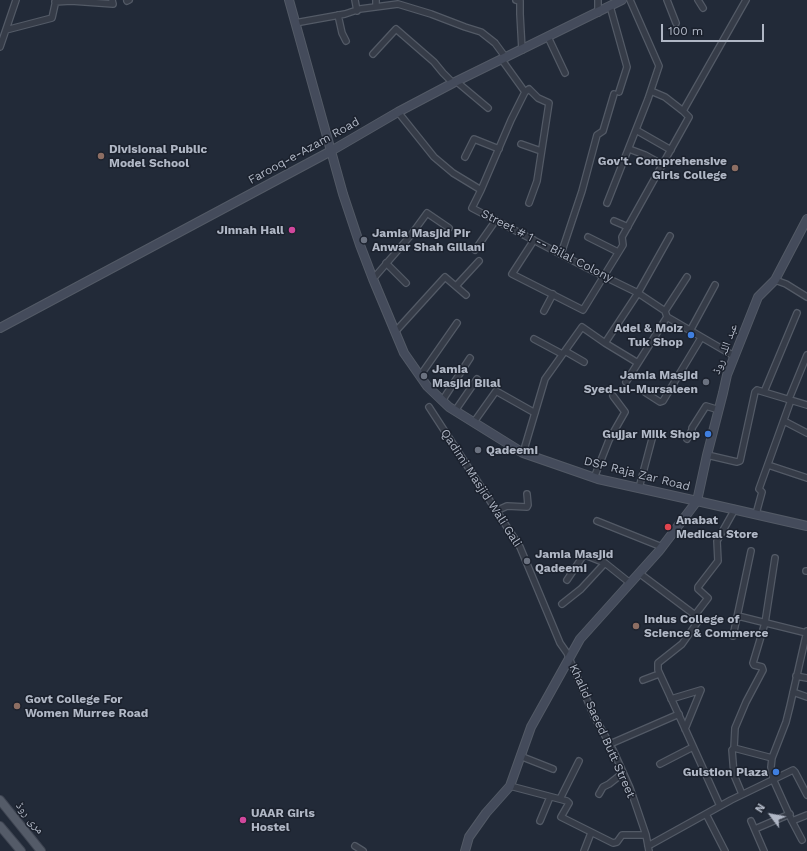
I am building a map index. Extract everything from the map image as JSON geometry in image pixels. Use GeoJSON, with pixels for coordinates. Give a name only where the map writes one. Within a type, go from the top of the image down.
{"type":"FeatureCollection","features":[{"type":"Feature","properties":{"kind":"main road","name":"مری روڈ"},"geometry":{"type":"LineString","coordinates":[[0,800],[41,851]]}},
{"type":"Feature","properties":{"kind":"main road"},"geometry":{"type":"LineString","coordinates":[[0,826],[21,851]]}},
{"type":"Feature","properties":{"kind":"street"},"geometry":{"type":"LineString","coordinates":[[0,45],[16,0]]}},
{"type":"Feature","properties":{"kind":"street"},"geometry":{"type":"LineString","coordinates":[[6,30],[52,18],[55,1],[113,4],[112,0]]}},
{"type":"Feature","properties":{"kind":"street","name":"DSP Raja Zar Road"},"geometry":{"type":"LineString","coordinates":[[289,0],[343,194],[372,279],[404,353],[427,386],[455,411],[523,452],[594,478],[807,526]]}},
{"type":"Feature","properties":{"kind":"street"},"geometry":{"type":"LineString","coordinates":[[355,0],[357,11]]}},
{"type":"Feature","properties":{"kind":"street"},"geometry":{"type":"LineString","coordinates":[[376,0],[376,7]]}},
{"type":"Feature","properties":{"kind":"street"},"geometry":{"type":"LineString","coordinates":[[516,0],[520,1],[522,50]]}},
{"type":"Feature","properties":{"kind":"street"},"geometry":{"type":"LineString","coordinates":[[598,0],[598,13]]}},
{"type":"Feature","properties":{"kind":"street","name":"Farooq-e-Azam Road"},"geometry":{"type":"LineString","coordinates":[[0,328],[331,151],[398,112],[455,82],[622,0]]}},
{"type":"Feature","properties":{"kind":"street"},"geometry":{"type":"LineString","coordinates":[[607,203],[629,149],[659,66],[630,0]]}},
{"type":"Feature","properties":{"kind":"street"},"geometry":{"type":"LineString","coordinates":[[667,0],[676,23]]}},
{"type":"Feature","properties":{"kind":"street"},"geometry":{"type":"LineString","coordinates":[[698,0],[703,8]]}},
{"type":"Feature","properties":{"kind":"street"},"geometry":{"type":"LineString","coordinates":[[683,111],[746,0]]}},
{"type":"Feature","properties":{"kind":"street"},"geometry":{"type":"LineString","coordinates":[[295,23],[398,4],[481,32],[495,43],[525,92]]}},
{"type":"Feature","properties":{"kind":"street"},"geometry":{"type":"LineString","coordinates":[[561,254],[597,135],[603,130],[627,67],[610,6]]}},
{"type":"Feature","properties":{"kind":"street"},"geometry":{"type":"LineString","coordinates":[[338,16],[342,33],[346,41]]}},
{"type":"Feature","properties":{"kind":"street"},"geometry":{"type":"LineString","coordinates":[[373,54],[396,29],[430,57],[455,82],[488,108]]}},
{"type":"Feature","properties":{"kind":"street"},"geometry":{"type":"LineString","coordinates":[[548,37],[565,73]]}},
{"type":"Feature","properties":{"kind":"street"},"geometry":{"type":"LineString","coordinates":[[481,190],[511,120],[525,92],[529,89],[538,98],[549,103],[537,181],[529,203]]}},
{"type":"Feature","properties":{"kind":"street"},"geometry":{"type":"LineString","coordinates":[[534,240],[512,274],[583,310],[622,245],[622,237],[689,117],[665,97],[651,91]]}},
{"type":"Feature","properties":{"kind":"street","name":"Street # 1 -- Bilal Colony"},"geometry":{"type":"LineString","coordinates":[[398,112],[434,157],[453,173],[481,190],[472,208],[638,293],[690,331],[734,356]]}},
{"type":"Feature","properties":{"kind":"street"},"geometry":{"type":"LineString","coordinates":[[636,130],[671,150]]}},
{"type":"Feature","properties":{"kind":"street"},"geometry":{"type":"LineString","coordinates":[[464,157],[474,139],[499,149]]}},
{"type":"Feature","properties":{"kind":"street"},"geometry":{"type":"LineString","coordinates":[[521,144],[541,151]]}},
{"type":"Feature","properties":{"kind":"street"},"geometry":{"type":"LineString","coordinates":[[629,149],[645,155],[663,165]]}},
{"type":"Feature","properties":{"kind":"street"},"geometry":{"type":"LineString","coordinates":[[372,279],[411,235],[427,213],[449,228]]}},
{"type":"Feature","properties":{"kind":"street","name":"عبد اللہ روڈ"},"geometry":{"type":"LineString","coordinates":[[697,500],[727,375],[734,356],[758,297],[775,280],[807,219]]}},
{"type":"Feature","properties":{"kind":"street"},"geometry":{"type":"LineString","coordinates":[[475,250],[496,220]]}},
{"type":"Feature","properties":{"kind":"street"},"geometry":{"type":"LineString","coordinates":[[614,221],[628,227]]}},
{"type":"Feature","properties":{"kind":"street"},"geometry":{"type":"LineString","coordinates":[[605,343],[638,293],[670,236]]}},
{"type":"Feature","properties":{"kind":"street"},"geometry":{"type":"LineString","coordinates":[[588,237],[618,252]]}},
{"type":"Feature","properties":{"kind":"street"},"geometry":{"type":"LineString","coordinates":[[456,286],[479,261]]}},
{"type":"Feature","properties":{"kind":"street"},"geometry":{"type":"LineString","coordinates":[[386,263],[406,282]]}},
{"type":"Feature","properties":{"kind":"street"},"geometry":{"type":"LineString","coordinates":[[395,332],[443,277],[446,277],[466,295]]}},
{"type":"Feature","properties":{"kind":"street"},"geometry":{"type":"LineString","coordinates":[[626,382],[687,277]]}},
{"type":"Feature","properties":{"kind":"street"},"geometry":{"type":"LineString","coordinates":[[775,280],[786,284],[807,298]]}},
{"type":"Feature","properties":{"kind":"street"},"geometry":{"type":"LineString","coordinates":[[690,331],[715,285]]}},
{"type":"Feature","properties":{"kind":"street"},"geometry":{"type":"LineString","coordinates":[[544,312],[553,294]]}},
{"type":"Feature","properties":{"kind":"street"},"geometry":{"type":"LineString","coordinates":[[764,392],[797,313]]}},
{"type":"Feature","properties":{"kind":"street"},"geometry":{"type":"LineString","coordinates":[[420,376],[457,323]]}},
{"type":"Feature","properties":{"kind":"street"},"geometry":{"type":"LineString","coordinates":[[523,452],[545,379],[582,327],[605,343],[638,362]]}},
{"type":"Feature","properties":{"kind":"street"},"geometry":{"type":"LineString","coordinates":[[646,393],[660,402],[663,401],[701,338]]}},
{"type":"Feature","properties":{"kind":"street"},"geometry":{"type":"LineString","coordinates":[[534,339],[584,362]]}},
{"type":"Feature","properties":{"kind":"street"},"geometry":{"type":"LineString","coordinates":[[756,514],[762,492],[759,489],[807,355]]}},
{"type":"Feature","properties":{"kind":"street"},"geometry":{"type":"LineString","coordinates":[[442,401],[470,358]]}},
{"type":"Feature","properties":{"kind":"street"},"geometry":{"type":"LineString","coordinates":[[455,411],[477,378]]}},
{"type":"Feature","properties":{"kind":"street"},"geometry":{"type":"LineString","coordinates":[[707,455],[737,462],[740,461],[755,392],[757,390],[807,405]]}},
{"type":"Feature","properties":{"kind":"street"},"geometry":{"type":"LineString","coordinates":[[474,422],[496,391],[535,413]]}},
{"type":"Feature","properties":{"kind":"street"},"geometry":{"type":"LineString","coordinates":[[594,478],[609,440],[626,412],[613,396]]}},
{"type":"Feature","properties":{"kind":"street"},"geometry":{"type":"LineString","coordinates":[[687,439],[706,406],[719,410]]}},
{"type":"Feature","properties":{"kind":"street","name":"Qadimi Masjid Wali Gali"},"geometry":{"type":"LineString","coordinates":[[429,407],[520,547],[560,643],[569,658]]}},
{"type":"Feature","properties":{"kind":"street"},"geometry":{"type":"LineString","coordinates":[[784,421],[807,433]]}},
{"type":"Feature","properties":{"kind":"street"},"geometry":{"type":"LineString","coordinates":[[639,488],[652,440]]}},
{"type":"Feature","properties":{"kind":"street"},"geometry":{"type":"LineString","coordinates":[[768,465],[807,478]]}},
{"type":"Feature","properties":{"kind":"street"},"geometry":{"type":"LineString","coordinates":[[496,511],[507,506],[528,506],[527,494]]}},
{"type":"Feature","properties":{"kind":"street"},"geometry":{"type":"LineString","coordinates":[[465,851],[469,837],[486,813],[510,786],[531,727],[580,640],[662,547],[697,500]]}},
{"type":"Feature","properties":{"kind":"street"},"geometry":{"type":"LineString","coordinates":[[695,615],[708,598],[698,589],[698,587],[718,561],[717,541],[735,509]]}},
{"type":"Feature","properties":{"kind":"street"},"geometry":{"type":"LineString","coordinates":[[597,521],[662,547]]}},
{"type":"Feature","properties":{"kind":"street"},"geometry":{"type":"LineString","coordinates":[[733,636],[751,551]]}},
{"type":"Feature","properties":{"kind":"street"},"geometry":{"type":"LineString","coordinates":[[567,580],[583,556],[588,555],[605,562],[630,583]]}},
{"type":"Feature","properties":{"kind":"street"},"geometry":{"type":"LineString","coordinates":[[742,794],[734,775],[732,750],[734,748],[735,728],[746,702],[763,670],[762,667],[754,665],[753,663],[765,622],[774,558]]}},
{"type":"Feature","properties":{"kind":"street"},"geometry":{"type":"LineString","coordinates":[[562,604],[581,589],[605,562]]}},
{"type":"Feature","properties":{"kind":"street"},"geometry":{"type":"LineString","coordinates":[[640,573],[695,615],[699,620],[682,644],[658,664],[659,674],[679,714],[720,806]]}},
{"type":"Feature","properties":{"kind":"street"},"geometry":{"type":"LineString","coordinates":[[738,616],[807,632],[786,722],[772,758],[771,767],[773,779],[802,840]]}},
{"type":"Feature","properties":{"kind":"street","name":"Khalid Saeed Butt Street"},"geometry":{"type":"LineString","coordinates":[[569,658],[594,716],[610,744],[630,788],[646,835],[648,849]]}},
{"type":"Feature","properties":{"kind":"street"},"geometry":{"type":"LineString","coordinates":[[643,680],[659,674]]}},
{"type":"Feature","properties":{"kind":"street"},"geometry":{"type":"LineString","coordinates":[[796,676],[807,678]]}},
{"type":"Feature","properties":{"kind":"street"},"geometry":{"type":"LineString","coordinates":[[671,699],[701,690],[685,729]]}},
{"type":"Feature","properties":{"kind":"street"},"geometry":{"type":"LineString","coordinates":[[793,692],[807,697]]}},
{"type":"Feature","properties":{"kind":"street"},"geometry":{"type":"LineString","coordinates":[[610,744],[679,714]]}},
{"type":"Feature","properties":{"kind":"street"},"geometry":{"type":"LineString","coordinates":[[660,764],[693,747]]}},
{"type":"Feature","properties":{"kind":"street"},"geometry":{"type":"LineString","coordinates":[[734,748],[772,758]]}},
{"type":"Feature","properties":{"kind":"street"},"geometry":{"type":"LineString","coordinates":[[520,756],[553,769]]}},
{"type":"Feature","properties":{"kind":"street"},"geometry":{"type":"LineString","coordinates":[[560,799],[579,761]]}},
{"type":"Feature","properties":{"kind":"street"},"geometry":{"type":"LineString","coordinates":[[648,849],[742,794],[794,770],[807,795]]}},
{"type":"Feature","properties":{"kind":"street"},"geometry":{"type":"LineString","coordinates":[[599,794],[603,787],[623,773]]}},
{"type":"Feature","properties":{"kind":"street"},"geometry":{"type":"LineString","coordinates":[[510,786],[567,801],[569,803],[561,817],[591,833],[615,843],[622,835],[646,835]]}},
{"type":"Feature","properties":{"kind":"street"},"geometry":{"type":"LineString","coordinates":[[540,821],[550,797]]}},
{"type":"Feature","properties":{"kind":"street"},"geometry":{"type":"LineString","coordinates":[[706,814],[725,851]]}},
{"type":"Feature","properties":{"kind":"street"},"geometry":{"type":"LineString","coordinates":[[755,829],[790,814]]}},
{"type":"Feature","properties":{"kind":"street"},"geometry":{"type":"LineString","coordinates":[[792,821],[807,815]]}},
{"type":"Feature","properties":{"kind":"street"},"geometry":{"type":"LineString","coordinates":[[751,821],[764,851]]}},
{"type":"Feature","properties":{"kind":"street"},"geometry":{"type":"LineString","coordinates":[[584,851],[591,833]]}},
{"type":"Feature","properties":{"kind":"street"},"geometry":{"type":"LineString","coordinates":[[355,846],[363,851]]}},
{"type":"Feature","properties":{"kind":"place","name":"Divisional Public Model School"},"geometry":{"type":"Point","coordinates":[101,156]}},
{"type":"Feature","properties":{"kind":"place","name":"Gov't. Comprehensive Girls College"},"geometry":{"type":"Point","coordinates":[735,168]}},
{"type":"Feature","properties":{"kind":"place","name":"Jinnah Hall"},"geometry":{"type":"Point","coordinates":[292,230]}},
{"type":"Feature","properties":{"kind":"place","name":"Jamia Masjid Pir Anwar Shah Gillani"},"geometry":{"type":"Point","coordinates":[364,240]}},
{"type":"Feature","properties":{"kind":"place","name":"Adel & Moiz Tuk Shop"},"geometry":{"type":"Point","coordinates":[691,335]}},
{"type":"Feature","properties":{"kind":"place","name":"Jamia Masjid Bilal"},"geometry":{"type":"Point","coordinates":[424,376]}},
{"type":"Feature","properties":{"kind":"place","name":"Jamia Masjid Syed-ul-Mursaleen"},"geometry":{"type":"Point","coordinates":[706,382]}},
{"type":"Feature","properties":{"kind":"place","name":"Gujjar Milk Shop"},"geometry":{"type":"Point","coordinates":[708,434]}},
{"type":"Feature","properties":{"kind":"place","name":"Qadeemi"},"geometry":{"type":"Point","coordinates":[478,450]}},
{"type":"Feature","properties":{"kind":"place","name":"Anabat Medical Store"},"geometry":{"type":"Point","coordinates":[668,527]}},
{"type":"Feature","properties":{"kind":"place","name":"Jamia Masjid Qadeemi"},"geometry":{"type":"Point","coordinates":[527,561]}},
{"type":"Feature","properties":{"kind":"place","name":"Indus College of Science & Commerce"},"geometry":{"type":"Point","coordinates":[636,626]}},
{"type":"Feature","properties":{"kind":"place","name":"Govt College For Women Murree Road"},"geometry":{"type":"Point","coordinates":[17,706]}},
{"type":"Feature","properties":{"kind":"place","name":"Gulstion Plaza"},"geometry":{"type":"Point","coordinates":[776,772]}},
{"type":"Feature","properties":{"kind":"place","name":"UAAR Girls Hostel"},"geometry":{"type":"Point","coordinates":[243,820]}}]}
